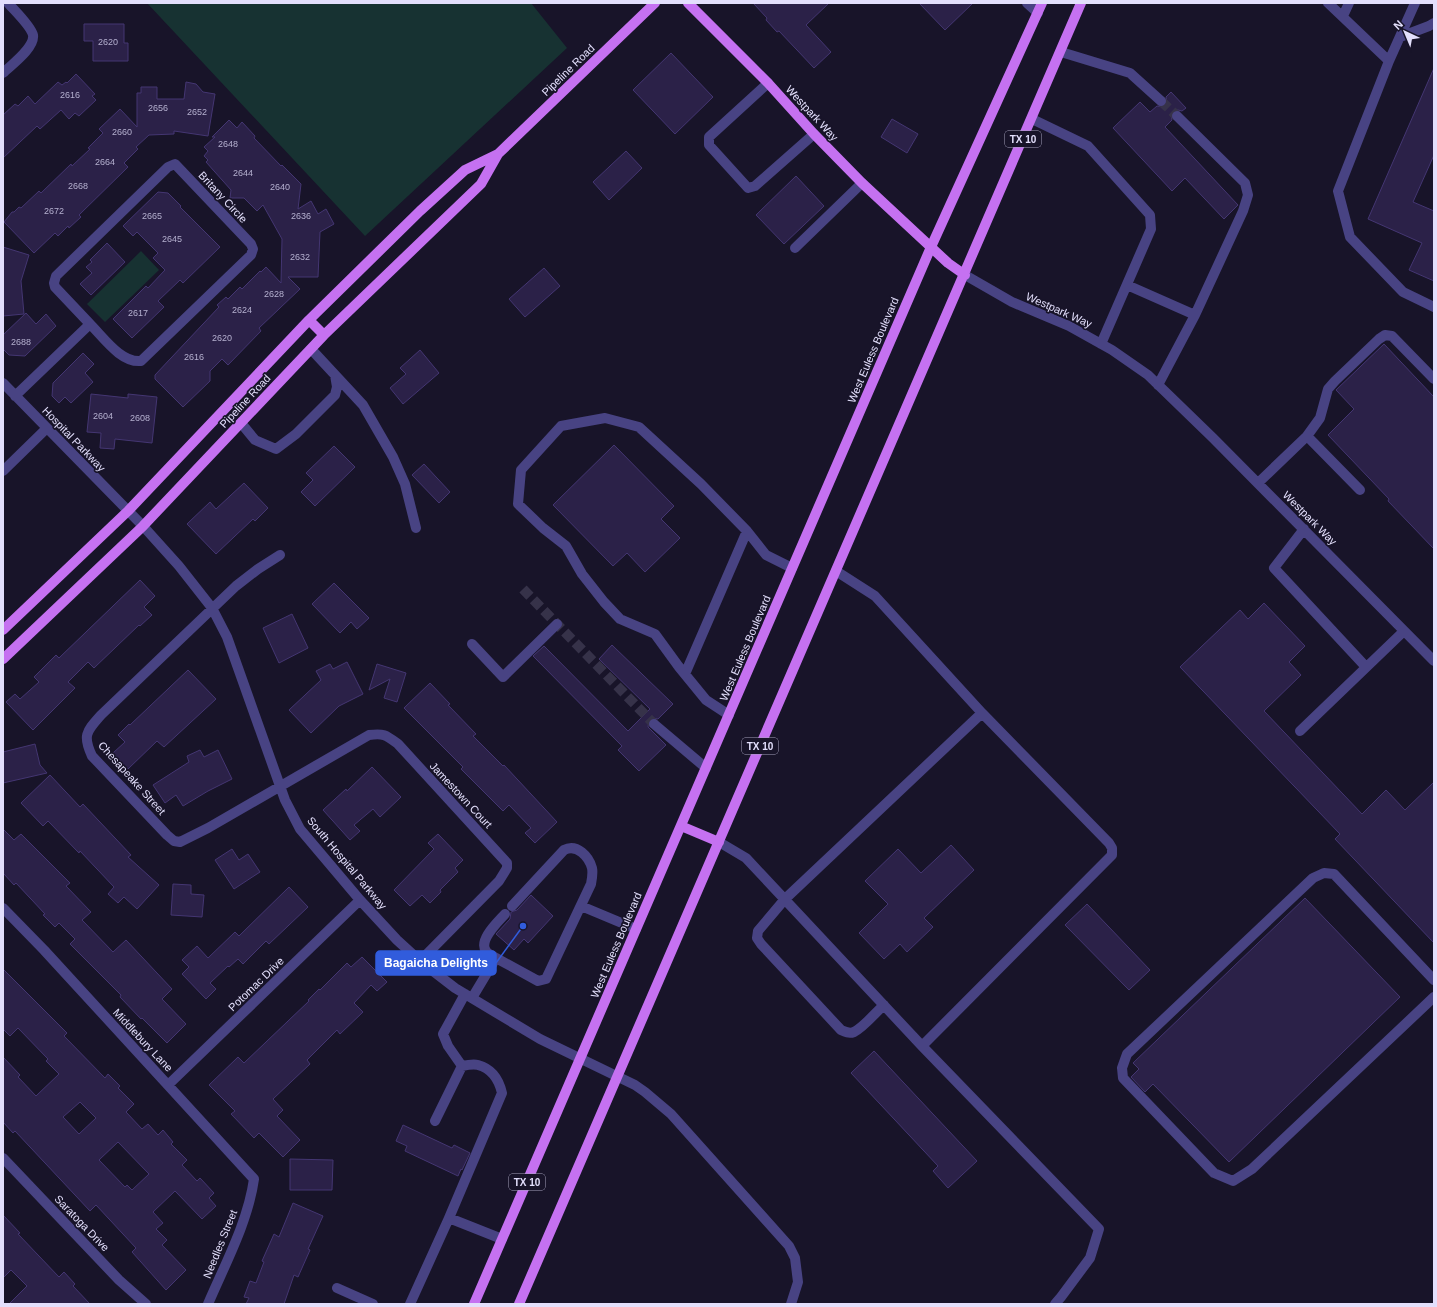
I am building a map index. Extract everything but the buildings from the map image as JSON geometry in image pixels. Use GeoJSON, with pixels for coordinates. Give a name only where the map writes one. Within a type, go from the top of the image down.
{"type":"FeatureCollection","features":[{"type":"Feature","properties":{"kind":"main road","name":"Pipeline Road"},"geometry":{"type":"LineString","coordinates":[[3,659],[143,526],[310,349],[481,184],[498,154],[654,3]]}},
{"type":"Feature","properties":{"kind":"main road","name":"Westpark Way"},"geometry":{"type":"LineString","coordinates":[[688,3],[768,83],[814,134],[862,183],[948,263],[965,275]]}},
{"type":"Feature","properties":{"kind":"main road","name":"TX 10"},"geometry":{"type":"LineString","coordinates":[[519,1304],[965,275],[1081,3]]}},
{"type":"Feature","properties":{"kind":"main road","name":"West Euless Boulevard"},"geometry":{"type":"LineString","coordinates":[[474,1304],[931,247],[1040,8]]}},
{"type":"Feature","properties":{"kind":"main road","name":"Pipeline Road"},"geometry":{"type":"LineString","coordinates":[[3,630],[128,511],[309,320],[420,211],[465,170],[498,154]]}},
{"type":"Feature","properties":{"kind":"main road"},"geometry":{"type":"LineString","coordinates":[[309,320],[324,335]]}},
{"type":"Feature","properties":{"kind":"main road"},"geometry":{"type":"LineString","coordinates":[[681,826],[719,842]]}},
{"type":"Feature","properties":{"kind":"street"},"geometry":{"type":"LineString","coordinates":[[3,73],[28,49],[33,40],[33,34],[29,28],[8,3]]}},
{"type":"Feature","properties":{"kind":"street"},"geometry":{"type":"LineString","coordinates":[[1027,3],[1040,8]]}},
{"type":"Feature","properties":{"kind":"street"},"geometry":{"type":"LineString","coordinates":[[1328,3],[1389,61]]}},
{"type":"Feature","properties":{"kind":"street"},"geometry":{"type":"LineString","coordinates":[[1343,16],[1349,3]]}},
{"type":"Feature","properties":{"kind":"street"},"geometry":{"type":"LineString","coordinates":[[1415,3],[1389,61],[1338,190],[1350,237],[1403,292],[1434,307]]}},
{"type":"Feature","properties":{"kind":"street"},"geometry":{"type":"LineString","coordinates":[[1400,37],[1434,23]]}},
{"type":"Feature","properties":{"kind":"street"},"geometry":{"type":"LineString","coordinates":[[1061,52],[1130,72],[1161,101]]}},
{"type":"Feature","properties":{"kind":"street"},"geometry":{"type":"LineString","coordinates":[[768,83],[709,137],[709,145],[748,188],[755,186],[814,134]]}},
{"type":"Feature","properties":{"kind":"street"},"geometry":{"type":"LineString","coordinates":[[1158,386],[1195,316],[1243,211],[1248,195],[1245,182],[1177,116]]}},
{"type":"Feature","properties":{"kind":"street"},"geometry":{"type":"LineString","coordinates":[[1032,119],[1088,146],[1150,215],[1151,229],[1101,344]]}},
{"type":"Feature","properties":{"kind":"street","name":"Britany Circle"},"geometry":{"type":"LineString","coordinates":[[176,164],[251,244],[253,249],[251,255],[141,361],[134,362],[126,359],[90,324],[56,287],[54,283],[56,276],[168,167],[176,164]]}},
{"type":"Feature","properties":{"kind":"street"},"geometry":{"type":"LineString","coordinates":[[795,248],[862,183]]}},
{"type":"Feature","properties":{"kind":"street","name":"Westpark Way"},"geometry":{"type":"LineString","coordinates":[[965,275],[1012,302],[1069,326],[1101,344],[1148,375],[1258,483],[1434,661]]}},
{"type":"Feature","properties":{"kind":"street"},"geometry":{"type":"LineString","coordinates":[[1127,285],[1195,316]]}},
{"type":"Feature","properties":{"kind":"street"},"geometry":{"type":"LineString","coordinates":[[15,396],[90,324]]}},
{"type":"Feature","properties":{"kind":"street"},"geometry":{"type":"LineString","coordinates":[[1258,483],[1307,436],[1320,418],[1328,390],[1335,381],[1373,344],[1385,335],[1392,336],[1434,379]]}},
{"type":"Feature","properties":{"kind":"street"},"geometry":{"type":"LineString","coordinates":[[310,349],[363,405],[393,457],[405,484],[416,528]]}},
{"type":"Feature","properties":{"kind":"street"},"geometry":{"type":"LineString","coordinates":[[241,423],[255,440],[276,449],[296,434],[335,395],[337,387],[335,375]]}},
{"type":"Feature","properties":{"kind":"street","name":"Hospital Parkway"},"geometry":{"type":"LineString","coordinates":[[3,383],[128,511]]}},
{"type":"Feature","properties":{"kind":"street"},"geometry":{"type":"LineString","coordinates":[[729,715],[706,700],[655,634],[620,619],[604,602],[582,574],[566,546],[543,528],[518,504],[521,470],[561,426],[606,418],[639,427],[701,484],[747,531],[766,555],[792,568]]}},
{"type":"Feature","properties":{"kind":"street"},"geometry":{"type":"LineString","coordinates":[[3,471],[47,428]]}},
{"type":"Feature","properties":{"kind":"street"},"geometry":{"type":"LineString","coordinates":[[1307,436],[1360,490]]}},
{"type":"Feature","properties":{"kind":"street","name":"South Hospital Parkway"},"geometry":{"type":"LineString","coordinates":[[128,511],[179,566],[212,608],[227,637],[285,800],[300,829],[360,900],[397,940],[420,961],[468,996],[540,1039],[618,1076],[645,1092],[671,1114],[789,1246],[795,1258],[798,1282],[791,1304]]}},
{"type":"Feature","properties":{"kind":"street"},"geometry":{"type":"LineString","coordinates":[[1304,529],[1274,568],[1366,667]]}},
{"type":"Feature","properties":{"kind":"street"},"geometry":{"type":"LineString","coordinates":[[685,674],[747,531]]}},
{"type":"Feature","properties":{"kind":"street","name":"Chesapeake Street"},"geometry":{"type":"LineString","coordinates":[[280,555],[258,569],[236,586],[212,608],[101,715],[88,730],[86,737],[87,746],[92,756],[174,841],[180,842],[208,828],[281,786]]}},
{"type":"Feature","properties":{"kind":"street"},"geometry":{"type":"LineString","coordinates":[[836,571],[875,596],[982,713],[1109,843],[1112,848],[1112,855],[922,1046]]}},
{"type":"Feature","properties":{"kind":"street"},"geometry":{"type":"LineString","coordinates":[[472,644],[503,677],[557,624]]}},
{"type":"Feature","properties":{"kind":"street"},"geometry":{"type":"LineString","coordinates":[[1300,731],[1404,630]]}},
{"type":"Feature","properties":{"kind":"street"},"geometry":{"type":"LineString","coordinates":[[884,1004],[861,1027],[853,1032],[841,1030],[761,944],[758,938],[758,931],[785,899],[982,713]]}},
{"type":"Feature","properties":{"kind":"street"},"geometry":{"type":"LineString","coordinates":[[654,724],[706,768]]}},
{"type":"Feature","properties":{"kind":"street","name":"Jamestown Court"},"geometry":{"type":"LineString","coordinates":[[281,786],[369,735],[386,735],[398,744],[507,863],[507,868],[499,881],[420,961]]}},
{"type":"Feature","properties":{"kind":"street"},"geometry":{"type":"LineString","coordinates":[[719,842],[746,858],[922,1046],[1099,1229],[1090,1258],[1061,1298],[1054,1304]]}},
{"type":"Feature","properties":{"kind":"street"},"geometry":{"type":"LineString","coordinates":[[568,847],[577,849],[585,855],[592,870],[592,884],[581,906],[546,979],[538,981],[487,952],[484,944],[485,939],[508,910],[568,847]]}},
{"type":"Feature","properties":{"kind":"street"},"geometry":{"type":"LineString","coordinates":[[1434,980],[1334,874],[1324,873],[1313,878],[1127,1054],[1122,1068],[1123,1078],[1214,1173],[1232,1181],[1252,1169],[1434,997]]}},
{"type":"Feature","properties":{"kind":"street","name":"Potomac Drive"},"geometry":{"type":"LineString","coordinates":[[168,1085],[360,900]]}},
{"type":"Feature","properties":{"kind":"street"},"geometry":{"type":"LineString","coordinates":[[581,906],[636,929]]}},
{"type":"Feature","properties":{"kind":"street","name":"Middlebury Lane"},"geometry":{"type":"LineString","coordinates":[[3,908],[44,950],[254,1179],[252,1193]]}},
{"type":"Feature","properties":{"kind":"street"},"geometry":{"type":"LineString","coordinates":[[462,1066],[448,1046],[443,1034],[468,996],[496,958]]}},
{"type":"Feature","properties":{"kind":"street"},"geometry":{"type":"LineString","coordinates":[[410,1304],[502,1093],[500,1085],[493,1072],[478,1064],[462,1066]]}},
{"type":"Feature","properties":{"kind":"street"},"geometry":{"type":"LineString","coordinates":[[435,1121],[462,1066]]}},
{"type":"Feature","properties":{"kind":"street","name":"Saratoga Drive"},"geometry":{"type":"LineString","coordinates":[[3,1158],[119,1280],[146,1304]]}},
{"type":"Feature","properties":{"kind":"street","name":"Needles Street"},"geometry":{"type":"LineString","coordinates":[[208,1304],[243,1221],[252,1193]]}},
{"type":"Feature","properties":{"kind":"street"},"geometry":{"type":"LineString","coordinates":[[448,1218],[502,1240]]}},
{"type":"Feature","properties":{"kind":"street"},"geometry":{"type":"LineString","coordinates":[[337,1288],[373,1304]]}},
{"type":"Feature","properties":{"kind":"green space"},"geometry":{"type":"Polygon","coordinates":[[[147,3],[531,3],[567,48],[365,236],[147,3]]]}},
{"type":"Feature","properties":{"kind":"green space"},"geometry":{"type":"Polygon","coordinates":[[[141,251],[159,270],[105,322],[87,304],[141,251]]]}},
{"type":"Feature","properties":{"kind":"tunnel"},"geometry":{"type":"LineString","coordinates":[[1161,101],[1177,116]]}},
{"type":"Feature","properties":{"kind":"tunnel"},"geometry":{"type":"LineString","coordinates":[[523,589],[654,724]]}},
{"type":"Feature","properties":{"kind":"place","name":"Bagaicha Delights"},"geometry":{"type":"Point","coordinates":[523,926]}}]}
